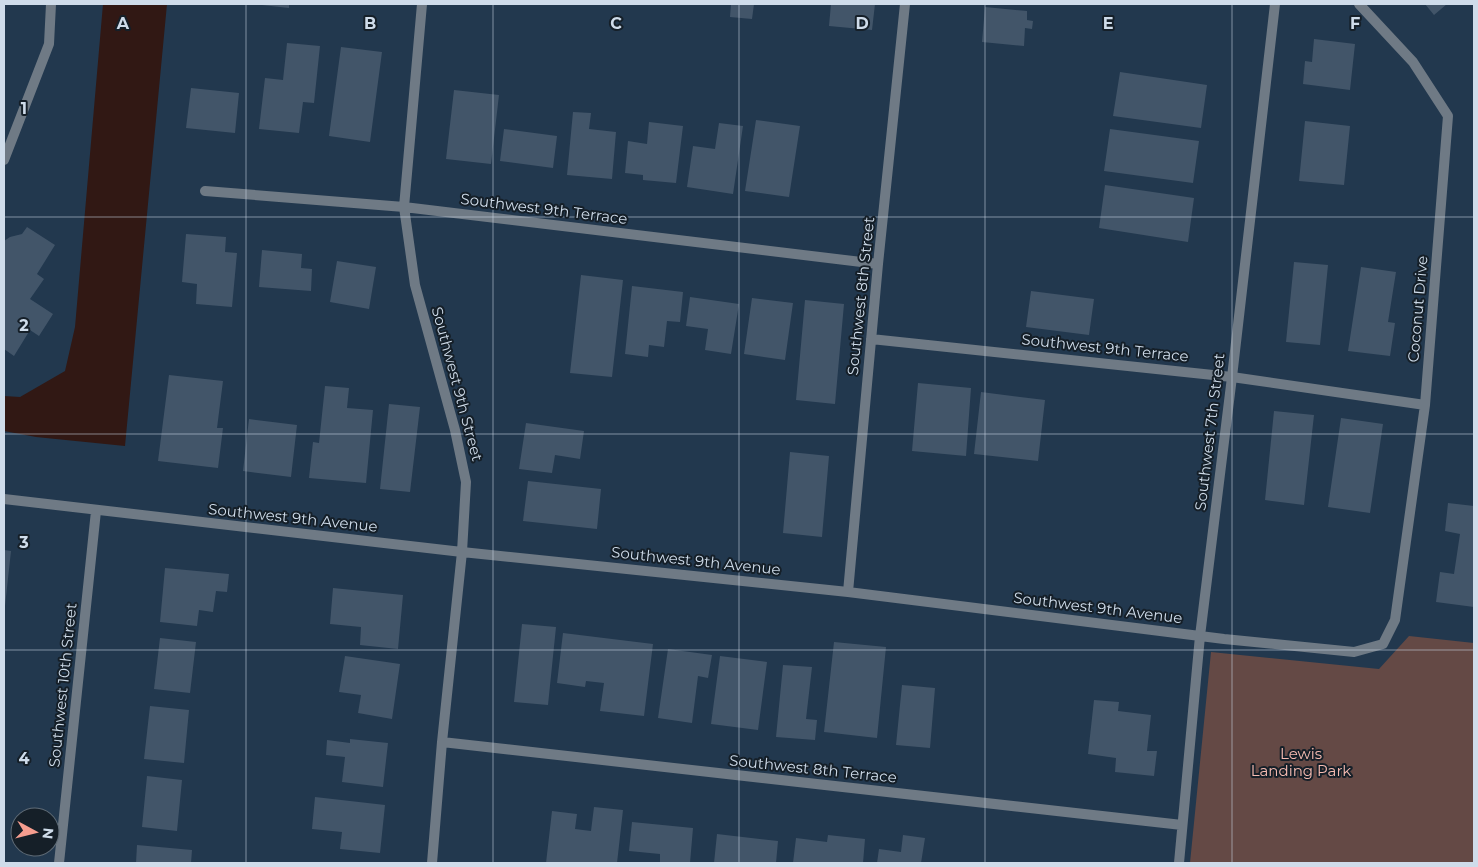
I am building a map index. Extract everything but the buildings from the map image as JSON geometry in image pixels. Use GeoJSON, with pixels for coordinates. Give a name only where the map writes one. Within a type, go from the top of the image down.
{"type":"FeatureCollection","features":[{"type":"Feature","properties":{"kind":"street"},"geometry":{"type":"LineString","coordinates":[[4,160],[49,44],[51,4]]}},
{"type":"Feature","properties":{"kind":"street","name":"Southwest 9th Street"},"geometry":{"type":"LineString","coordinates":[[422,4],[404,207],[415,286],[456,430],[466,482],[462,552],[442,742],[432,863]]}},
{"type":"Feature","properties":{"kind":"street","name":"Southwest 8th Street"},"geometry":{"type":"LineString","coordinates":[[848,592],[878,264],[906,4]]}},
{"type":"Feature","properties":{"kind":"street","name":"Southwest 7th Street"},"geometry":{"type":"LineString","coordinates":[[1179,863],[1200,636],[1275,4]]}},
{"type":"Feature","properties":{"kind":"street","name":"Coconut Drive"},"geometry":{"type":"LineString","coordinates":[[1359,4],[1413,62],[1448,116],[1425,405],[1395,620],[1383,644]]}},
{"type":"Feature","properties":{"kind":"street","name":"Southwest 9th Terrace"},"geometry":{"type":"LineString","coordinates":[[205,191],[404,207],[878,264]]}},
{"type":"Feature","properties":{"kind":"street","name":"Southwest 9th Terrace"},"geometry":{"type":"LineString","coordinates":[[871,339],[1232,377],[1425,405]]}},
{"type":"Feature","properties":{"kind":"street","name":"Southwest 9th Avenue"},"geometry":{"type":"LineString","coordinates":[[4,499],[462,552],[848,592],[1200,636],[1354,652],[1383,644]]}},
{"type":"Feature","properties":{"kind":"street","name":"Southwest 10th Street"},"geometry":{"type":"LineString","coordinates":[[59,863],[96,510]]}},
{"type":"Feature","properties":{"kind":"street","name":"Southwest 8th Terrace"},"geometry":{"type":"LineString","coordinates":[[442,742],[1182,825]]}},
{"type":"Feature","properties":{"kind":"green space","name":"Lewis Landing Park"},"geometry":{"type":"Polygon","coordinates":[[[1409,636],[1474,643],[1474,863],[1190,863],[1211,652],[1379,669],[1409,636]]]}},
{"type":"Feature","properties":{"kind":"shaded area"},"geometry":{"type":"Polygon","coordinates":[[[103,4],[167,4],[125,446],[36,437],[4,431],[4,396],[20,397],[65,371],[75,327],[103,4]]]}}]}
